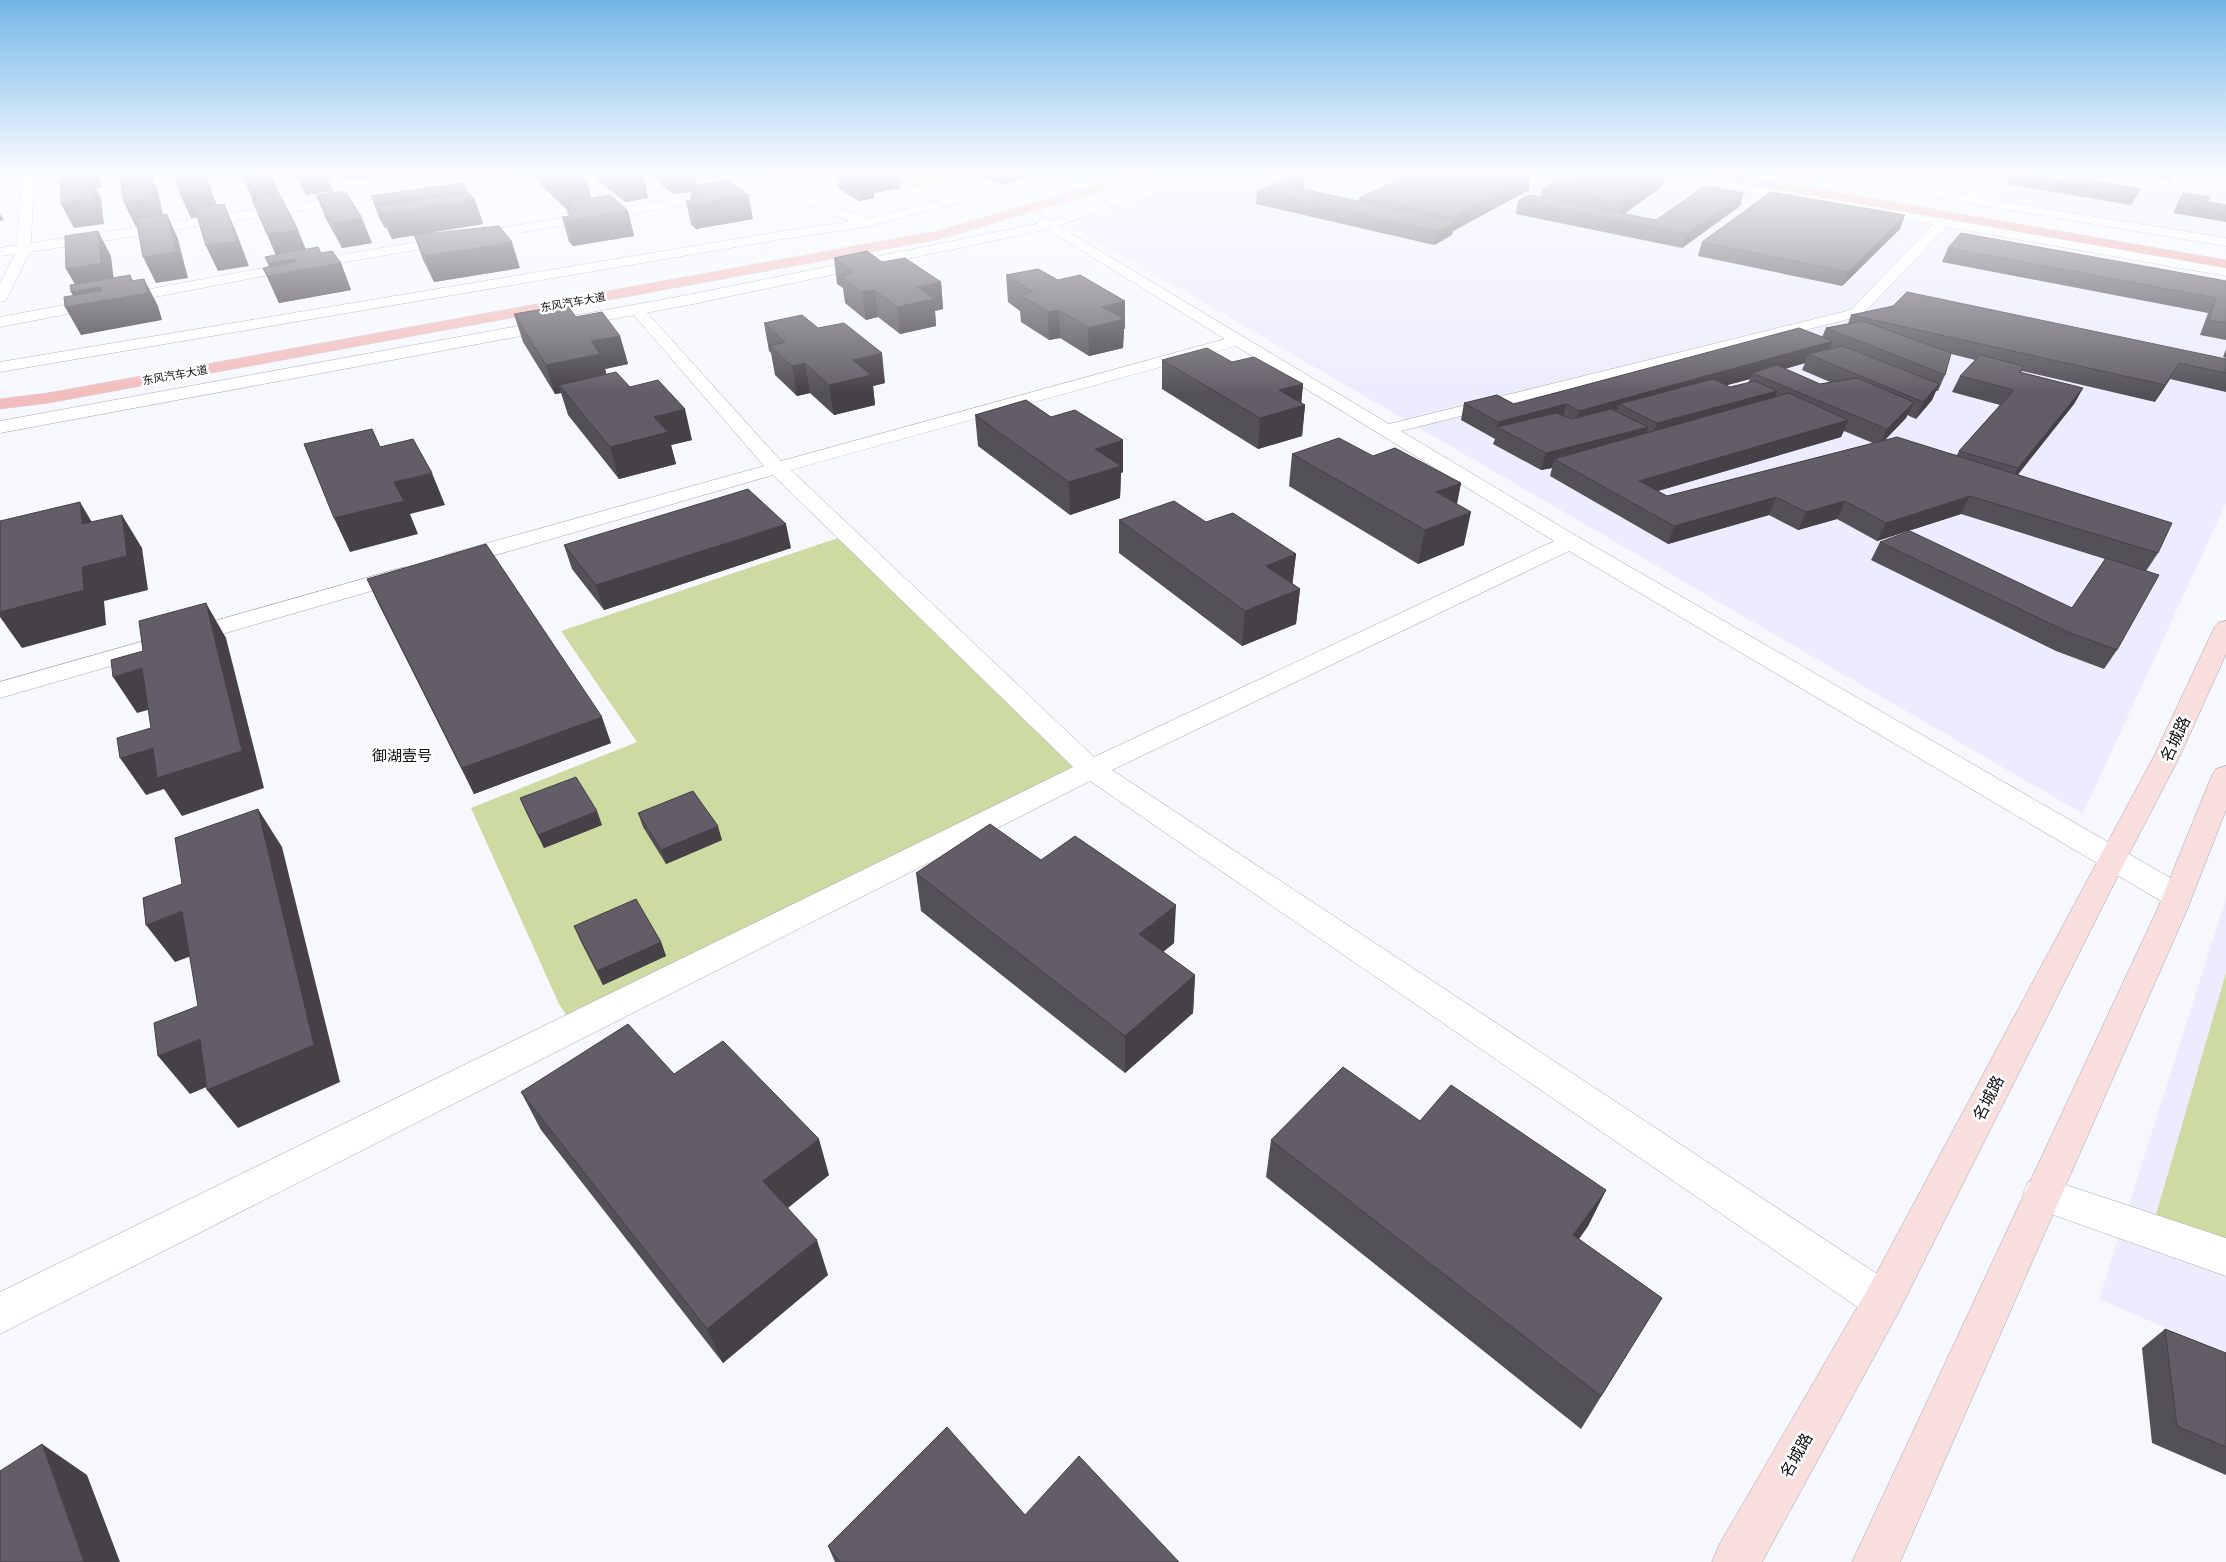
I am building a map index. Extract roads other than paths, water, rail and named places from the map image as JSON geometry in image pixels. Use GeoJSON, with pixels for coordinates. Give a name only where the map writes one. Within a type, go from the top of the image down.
{"type":"FeatureCollection","features":[{"type":"Feature","properties":{"kind":"highway"},"geometry":{"type":"LineString","coordinates":[[2127,248],[2226,264]]}},
{"type":"Feature","properties":{"kind":"highway"},"geometry":{"type":"LineString","coordinates":[[2204,248],[2226,252]]}},
{"type":"Feature","properties":{"kind":"main road","name":"东风汽车大道"},"geometry":{"type":"LineString","coordinates":[[74,378],[805,248]]}},
{"type":"Feature","properties":{"kind":"main road","name":"东风汽车大道"},"geometry":{"type":"LineString","coordinates":[[0,404],[67,395],[870,248]]}},
{"type":"Feature","properties":{"kind":"main road","name":"名城路"},"geometry":{"type":"LineString","coordinates":[[1736,1562],[1883,1302],[2112,858],[2168,756],[2226,628]]}},
{"type":"Feature","properties":{"kind":"main road"},"geometry":{"type":"LineString","coordinates":[[1876,1562],[2177,896],[2226,775]]}},
{"type":"Feature","properties":{"kind":"street"},"geometry":{"type":"LineString","coordinates":[[0,252],[38,248]]}},
{"type":"Feature","properties":{"kind":"street"},"geometry":{"type":"LineString","coordinates":[[0,322],[274,270],[406,248]]}},
{"type":"Feature","properties":{"kind":"street"},"geometry":{"type":"LineString","coordinates":[[0,367],[707,248]]}},
{"type":"Feature","properties":{"kind":"street"},"geometry":{"type":"LineString","coordinates":[[0,427],[637,310],[935,248]]}},
{"type":"Feature","properties":{"kind":"street"},"geometry":{"type":"LineString","coordinates":[[1088,248],[1570,542],[2177,896]]}},
{"type":"Feature","properties":{"kind":"street"},"geometry":{"type":"LineString","coordinates":[[1385,430],[1856,313],[1916,248]]}},
{"type":"Feature","properties":{"kind":"street"},"geometry":{"type":"LineString","coordinates":[[2100,248],[2226,272]]}},
{"type":"Feature","properties":{"kind":"street"},"geometry":{"type":"LineString","coordinates":[[0,298],[24,250]]}},
{"type":"Feature","properties":{"kind":"street"},"geometry":{"type":"LineString","coordinates":[[637,310],[777,468],[1092,769],[1883,1302]]}},
{"type":"Feature","properties":{"kind":"street"},"geometry":{"type":"LineString","coordinates":[[0,690],[777,468],[1238,340]]}},
{"type":"Feature","properties":{"kind":"street"},"geometry":{"type":"LineString","coordinates":[[0,1314],[1092,769],[1570,542]]}},
{"type":"Feature","properties":{"kind":"street"},"geometry":{"type":"LineString","coordinates":[[2042,1194],[2226,1257]]}},
{"type":"Feature","properties":{"kind":"district","name":"御湖壹号"},"geometry":{"type":"Point","coordinates":[402,755]}}]}
